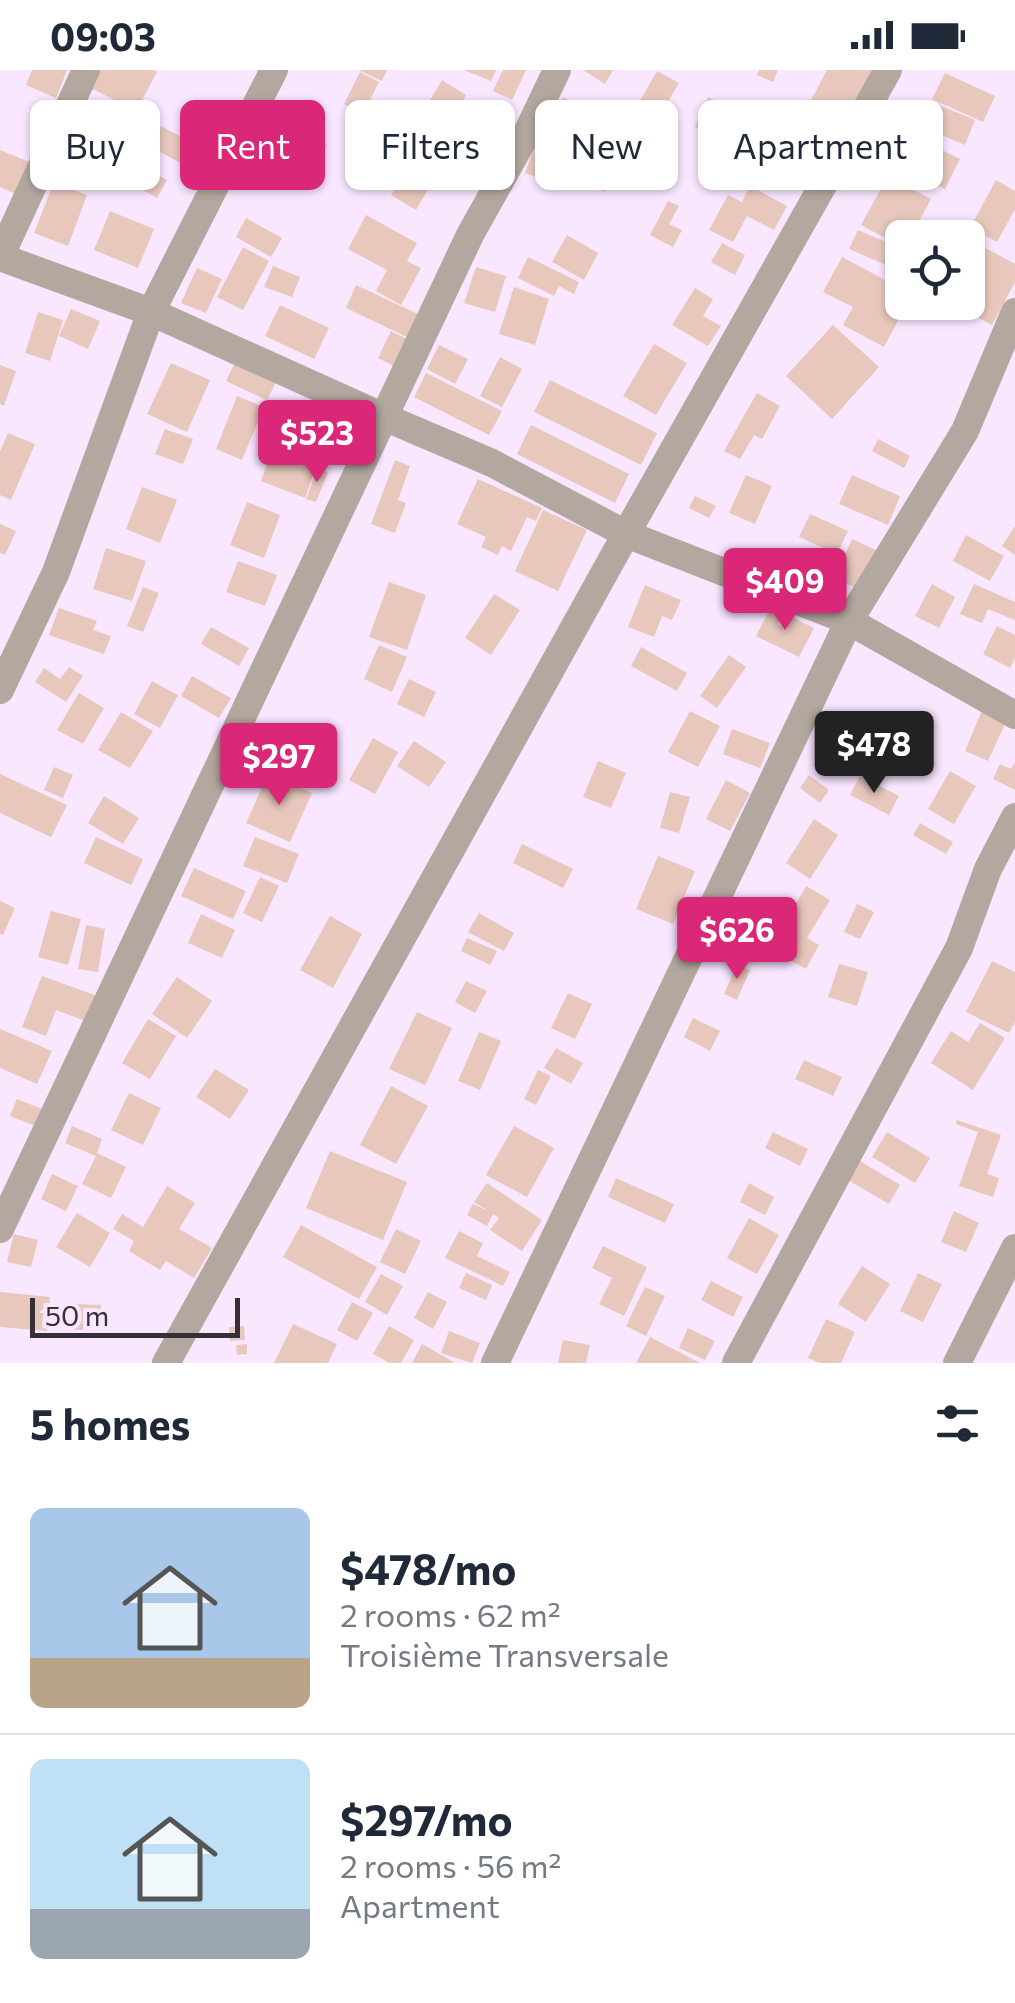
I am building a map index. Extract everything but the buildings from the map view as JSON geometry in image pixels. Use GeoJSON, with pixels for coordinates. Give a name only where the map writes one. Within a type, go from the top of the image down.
{"type":"FeatureCollection","features":[{"type":"Feature","properties":{"kind":"street"},"geometry":{"type":"LineString","coordinates":[[86,70],[0,257],[151,312],[492,462],[626,534],[849,621],[1015,715]]}},
{"type":"Feature","properties":{"kind":"street"},"geometry":{"type":"LineString","coordinates":[[0,690],[56,572],[151,312],[274,70]]}},
{"type":"Feature","properties":{"kind":"street"},"geometry":{"type":"LineString","coordinates":[[0,1229],[470,235],[558,70]]}},
{"type":"Feature","properties":{"kind":"street"},"geometry":{"type":"LineString","coordinates":[[166,1363],[888,70]]}},
{"type":"Feature","properties":{"kind":"street"},"geometry":{"type":"LineString","coordinates":[[495,1363],[849,621],[965,431],[1015,312]]}},
{"type":"Feature","properties":{"kind":"street"},"geometry":{"type":"LineString","coordinates":[[736,1363],[958,948],[988,868],[1015,817]]}},
{"type":"Feature","properties":{"kind":"street"},"geometry":{"type":"LineString","coordinates":[[957,1363],[1015,1248]]}}]}
